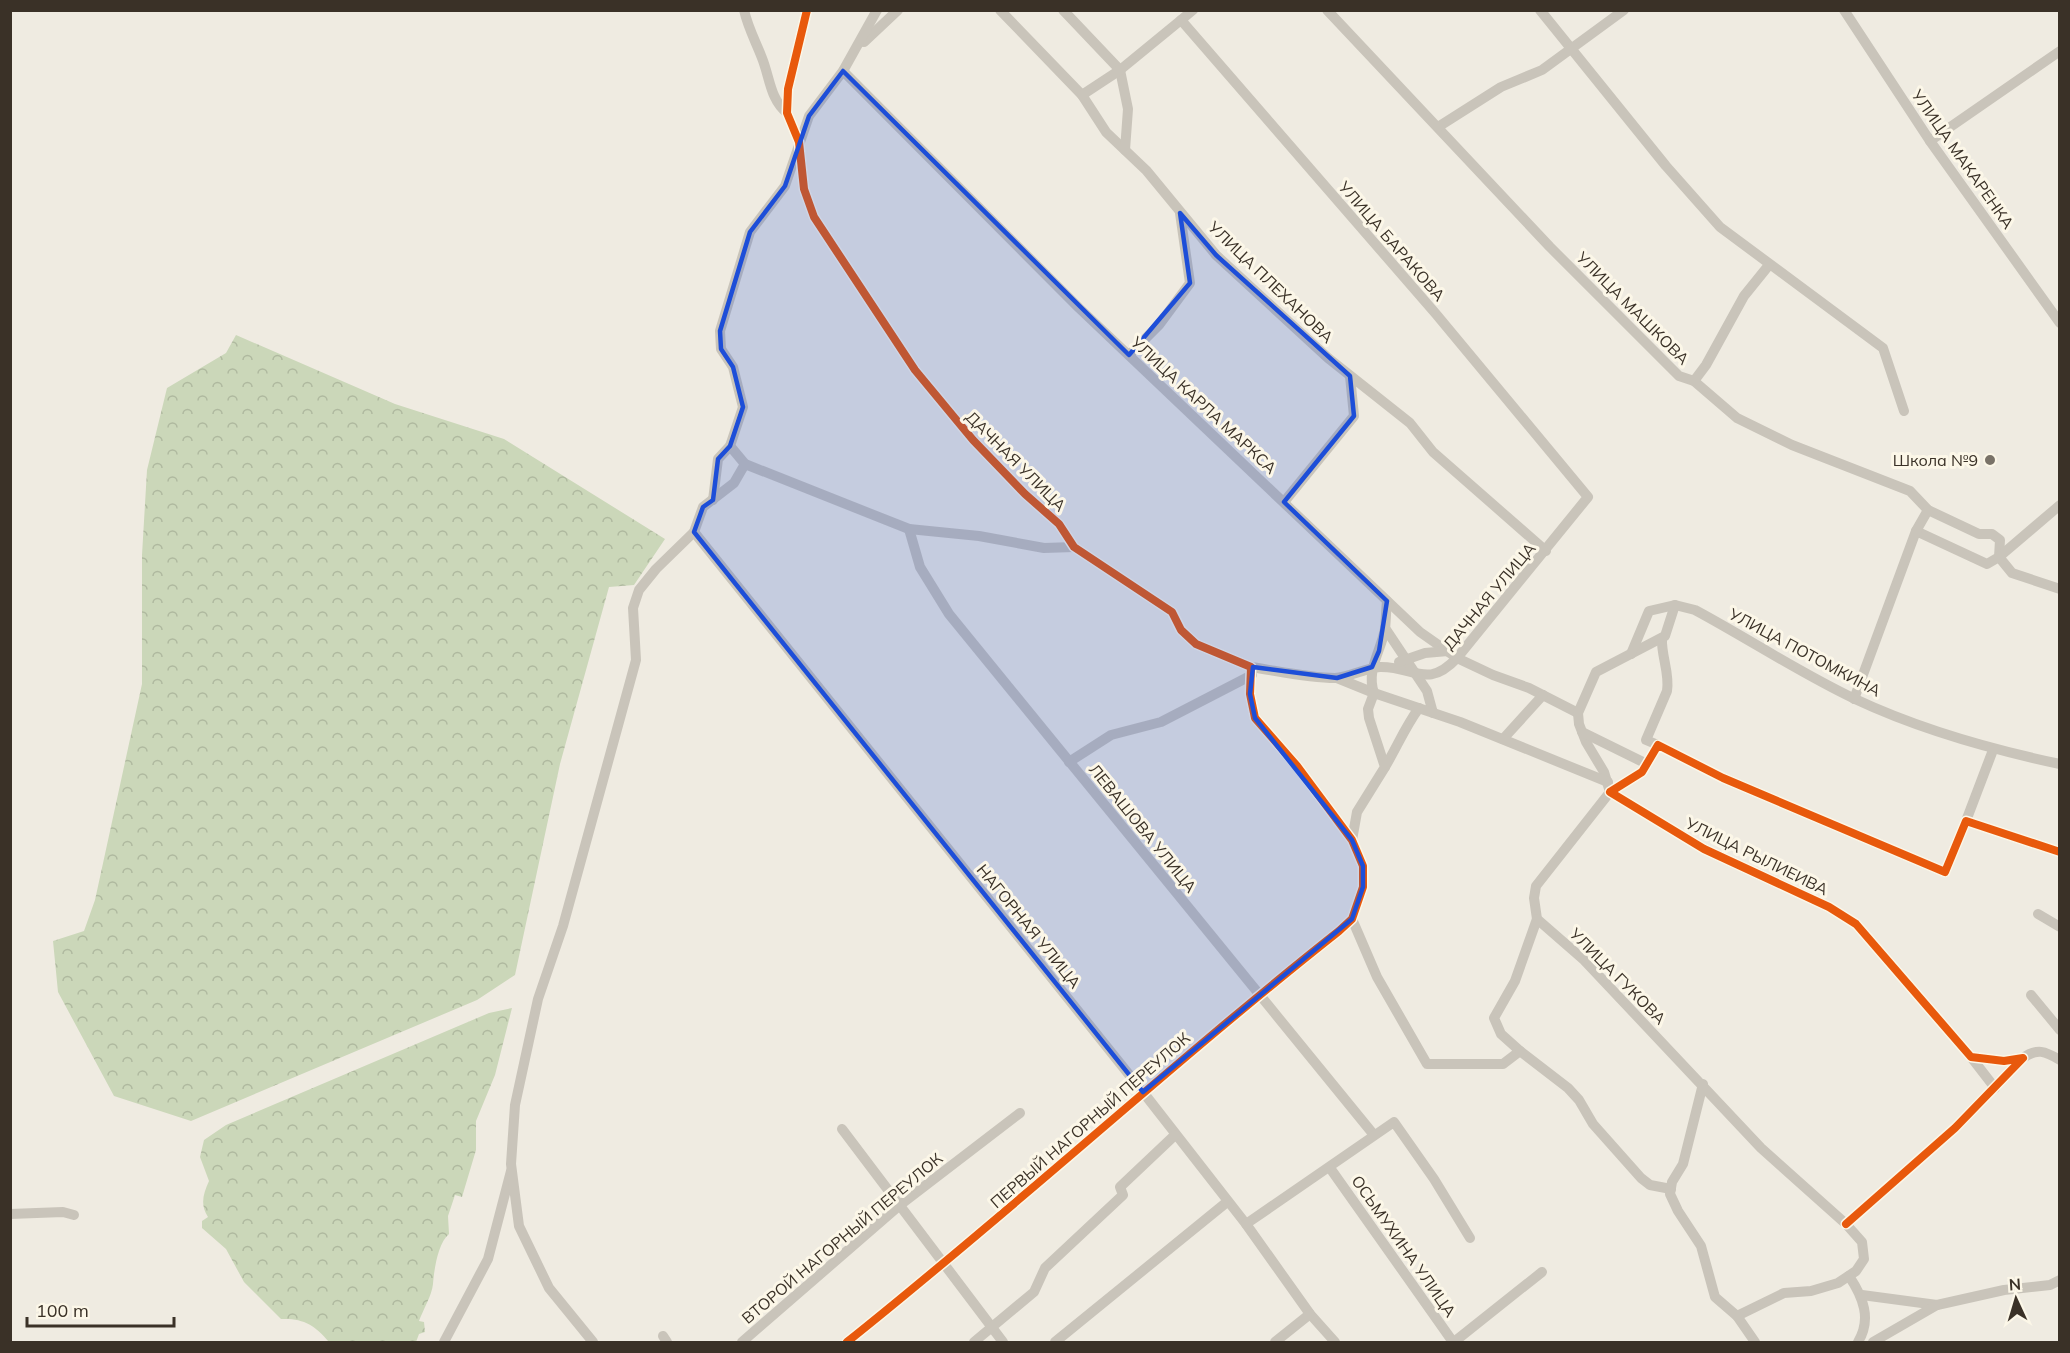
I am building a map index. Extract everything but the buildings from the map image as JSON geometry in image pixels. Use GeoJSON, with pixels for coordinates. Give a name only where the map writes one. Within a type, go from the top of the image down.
{"type":"FeatureCollection","features":[{"type":"Feature","properties":{"kind":"street"},"geometry":{"type":"LineString","coordinates":[[744,10],[748,31],[764,62],[771,90],[779,106],[787,113]]}},
{"type":"Feature","properties":{"kind":"street"},"geometry":{"type":"LineString","coordinates":[[799,142],[787,113],[788,89],[807,10]]}},
{"type":"Feature","properties":{"kind":"street"},"geometry":{"type":"LineString","coordinates":[[713,500],[718,459],[730,446],[743,407],[733,367],[721,349],[720,331],[750,232],[785,186],[809,116],[843,71],[877,10]]}},
{"type":"Feature","properties":{"kind":"street"},"geometry":{"type":"LineString","coordinates":[[857,48],[898,10]]}},
{"type":"Feature","properties":{"kind":"street","name":"УЛИЦА ПЛЕХАНОВА"},"geometry":{"type":"LineString","coordinates":[[995,10],[1003,14],[1082,95],[1106,132],[1146,170],[1216,255],[1273,309],[1350,376],[1410,423],[1433,452],[1546,551]]}},
{"type":"Feature","properties":{"kind":"street"},"geometry":{"type":"LineString","coordinates":[[1063,10],[1120,70],[1128,109],[1125,150]]}},
{"type":"Feature","properties":{"kind":"street"},"geometry":{"type":"LineString","coordinates":[[1082,95],[1120,70],[1193,10]]}},
{"type":"Feature","properties":{"kind":"street","name":"УЛИЦА МАШКОВА"},"geometry":{"type":"LineString","coordinates":[[1327,10],[1550,247],[1679,376],[1694,381],[1737,418],[1792,445],[1910,491],[1928,510],[1979,534],[1992,534],[2000,540],[1999,557],[2012,573],[2060,589]]}},
{"type":"Feature","properties":{"kind":"street"},"geometry":{"type":"LineString","coordinates":[[1540,10],[1666,166],[1720,227],[1883,348],[1904,411]]}},
{"type":"Feature","properties":{"kind":"street"},"geometry":{"type":"LineString","coordinates":[[1438,127],[1501,87],[1542,70],[1624,10]]}},
{"type":"Feature","properties":{"kind":"street","name":"УЛИЦА МАКАРЕНКА"},"geometry":{"type":"LineString","coordinates":[[1844,10],[1930,141],[2060,323]]}},
{"type":"Feature","properties":{"kind":"street","name":"УЛИЦА БАРАКОВА"},"geometry":{"type":"LineString","coordinates":[[1181,20],[1436,314],[1588,497]]}},
{"type":"Feature","properties":{"kind":"street"},"geometry":{"type":"LineString","coordinates":[[1930,141],[2060,51]]}},
{"type":"Feature","properties":{"kind":"street","name":"УЛИЦА КАРЛА МАРКСА"},"geometry":{"type":"LineString","coordinates":[[843,71],[910,136],[985,216],[1420,632],[1457,658],[1544,695],[1578,713]]}},
{"type":"Feature","properties":{"kind":"street","name":"ДАЧНАЯ УЛИЦА"},"geometry":{"type":"LineString","coordinates":[[799,142],[804,189],[814,217],[915,370],[973,440],[1025,494],[1059,524],[1074,547],[1172,612],[1181,630],[1196,644],[1252,671],[1337,678],[1372,668],[1388,667],[1415,675],[1437,675],[1457,658],[1588,497]]}},
{"type":"Feature","properties":{"kind":"street"},"geometry":{"type":"LineString","coordinates":[[1129,355],[1159,325],[1190,283],[1180,213]]}},
{"type":"Feature","properties":{"kind":"street"},"geometry":{"type":"LineString","coordinates":[[1694,381],[1706,365],[1744,296],[1769,265]]}},
{"type":"Feature","properties":{"kind":"street"},"geometry":{"type":"LineString","coordinates":[[1284,502],[1354,416],[1350,376]]}},
{"type":"Feature","properties":{"kind":"street"},"geometry":{"type":"LineString","coordinates":[[730,446],[745,464],[909,528],[979,536],[1044,548],[1074,547]]}},
{"type":"Feature","properties":{"kind":"street"},"geometry":{"type":"LineString","coordinates":[[593,1342],[555,1297],[524,1243],[515,1208],[512,1168],[515,1105],[529,1035],[563,926],[636,660],[633,608],[639,590],[656,569],[694,532],[703,507],[734,483],[745,464]]}},
{"type":"Feature","properties":{"kind":"street"},"geometry":{"type":"LineString","coordinates":[[1916,531],[1986,564],[1999,557],[2060,505]]}},
{"type":"Feature","properties":{"kind":"street"},"geometry":{"type":"LineString","coordinates":[[1854,699],[1916,531],[1928,510]]}},
{"type":"Feature","properties":{"kind":"street","name":"ЛЕВАШОВА УЛИЦА"},"geometry":{"type":"LineString","coordinates":[[909,528],[920,567],[949,614],[1374,1135]]}},
{"type":"Feature","properties":{"kind":"street","name":"НАГОРНАЯ УЛИЦА"},"geometry":{"type":"LineString","coordinates":[[694,532],[1143,1092],[1246,1224],[1310,1314],[1335,1342]]}},
{"type":"Feature","properties":{"kind":"street"},"geometry":{"type":"LineString","coordinates":[[1385,767],[1368,710],[1374,693],[1370,682],[1372,668],[1385,628],[1387,601]]}},
{"type":"Feature","properties":{"kind":"street"},"geometry":{"type":"LineString","coordinates":[[1609,787],[1582,732],[1578,713],[1596,672],[1665,636],[1675,605]]}},
{"type":"Feature","properties":{"kind":"street"},"geometry":{"type":"LineString","coordinates":[[1631,654],[1649,611],[1675,605]]}},
{"type":"Feature","properties":{"kind":"street","name":"УЛИЦА ПОТОМКИНА"},"geometry":{"type":"LineString","coordinates":[[1675,605],[1695,610],[1854,699],[1916,726],[1993,750],[2060,764]]}},
{"type":"Feature","properties":{"kind":"street"},"geometry":{"type":"LineString","coordinates":[[1385,628],[1426,691],[1433,713]]}},
{"type":"Feature","properties":{"kind":"street"},"geometry":{"type":"LineString","coordinates":[[1662,638],[1661,652],[1669,682],[1646,740],[1744,787],[1945,872],[1993,750]]}},
{"type":"Feature","properties":{"kind":"street"},"geometry":{"type":"LineString","coordinates":[[1388,667],[1404,659],[1425,653],[1448,651]]}},
{"type":"Feature","properties":{"kind":"street"},"geometry":{"type":"LineString","coordinates":[[1069,762],[1111,735],[1161,722],[1252,671]]}},
{"type":"Feature","properties":{"kind":"street"},"geometry":{"type":"LineString","coordinates":[[1252,671],[1250,694],[1255,718],[1297,766],[1352,840],[1363,866],[1363,888],[1352,920],[1377,978],[1427,1064],[1503,1064],[1520,1051]]}},
{"type":"Feature","properties":{"kind":"street"},"geometry":{"type":"LineString","coordinates":[[1352,840],[1358,812],[1396,749],[1403,729],[1437,675]]}},
{"type":"Feature","properties":{"kind":"street","name":"УЛИЦА РЫЛИЕИВА"},"geometry":{"type":"LineString","coordinates":[[1337,678],[1503,739],[1609,787],[1704,849],[1829,907],[1856,924],[1995,1088]]}},
{"type":"Feature","properties":{"kind":"street"},"geometry":{"type":"LineString","coordinates":[[1503,739],[1544,695]]}},
{"type":"Feature","properties":{"kind":"street"},"geometry":{"type":"LineString","coordinates":[[1582,732],[1647,764]]}},
{"type":"Feature","properties":{"kind":"street"},"geometry":{"type":"LineString","coordinates":[[1658,746],[1642,772],[1609,787],[1536,886],[1534,898],[1537,918],[1515,981],[1494,1018],[1501,1034],[1568,1088],[1579,1100],[1593,1124],[1641,1178],[1650,1185],[1671,1189]]}},
{"type":"Feature","properties":{"kind":"street"},"geometry":{"type":"LineString","coordinates":[[1966,821],[2060,852]]}},
{"type":"Feature","properties":{"kind":"street"},"geometry":{"type":"LineString","coordinates":[[2038,914],[2060,927]]}},
{"type":"Feature","properties":{"kind":"street","name":"УЛИЦА ГУКОВА"},"geometry":{"type":"LineString","coordinates":[[1537,918],[1584,960],[1761,1148],[1846,1224],[1862,1242],[1863,1259],[1857,1271],[1849,1275]]}},
{"type":"Feature","properties":{"kind":"street","name":"ПЕРВЫЙ НАГОРНЫЙ ПЕРЕУЛОК"},"geometry":{"type":"LineString","coordinates":[[847,1342],[1077,1152],[1143,1092],[1259,994],[1352,920]]}},
{"type":"Feature","properties":{"kind":"street"},"geometry":{"type":"LineString","coordinates":[[2031,995],[2060,1030]]}},
{"type":"Feature","properties":{"kind":"street"},"geometry":{"type":"LineString","coordinates":[[1846,1224],[1955,1128],[2023,1058],[2032,1052],[2046,1051],[2060,1060]]}},
{"type":"Feature","properties":{"kind":"street"},"geometry":{"type":"LineString","coordinates":[[1971,1057],[2004,1062],[2023,1058]]}},
{"type":"Feature","properties":{"kind":"street"},"geometry":{"type":"LineString","coordinates":[[1703,1084],[1683,1164],[1670,1194],[1678,1211],[1701,1246],[1714,1298],[1737,1316],[1755,1342]]}},
{"type":"Feature","properties":{"kind":"street","name":"ВТОРОЙ НАГОРНЫЙ ПЕРЕУЛОК"},"geometry":{"type":"LineString","coordinates":[[742,1342],[900,1205],[1020,1113]]}},
{"type":"Feature","properties":{"kind":"street"},"geometry":{"type":"LineString","coordinates":[[1246,1224],[1394,1122],[1434,1179],[1470,1239]]}},
{"type":"Feature","properties":{"kind":"street"},"geometry":{"type":"LineString","coordinates":[[842,1129],[943,1261],[986,1335],[1003,1342]]}},
{"type":"Feature","properties":{"kind":"street"},"geometry":{"type":"LineString","coordinates":[[974,1342],[986,1335],[1034,1292],[1045,1268],[1101,1218],[1123,1195],[1120,1187],[1175,1135]]}},
{"type":"Feature","properties":{"kind":"street"},"geometry":{"type":"LineString","coordinates":[[444,1342],[488,1259],[512,1168]]}},
{"type":"Feature","properties":{"kind":"street","name":"ОСЬМУХИНА УЛИЦА"},"geometry":{"type":"LineString","coordinates":[[1330,1168],[1454,1342]]}},
{"type":"Feature","properties":{"kind":"street"},"geometry":{"type":"LineString","coordinates":[[1055,1342],[1227,1202]]}},
{"type":"Feature","properties":{"kind":"street"},"geometry":{"type":"LineString","coordinates":[[10,1214],[63,1212],[74,1215]]}},
{"type":"Feature","properties":{"kind":"street"},"geometry":{"type":"LineString","coordinates":[[1454,1342],[1542,1272]]}},
{"type":"Feature","properties":{"kind":"street"},"geometry":{"type":"LineString","coordinates":[[1737,1316],[1774,1296],[1811,1291],[1838,1283],[1849,1275],[1862,1295],[1864,1332],[1858,1342]]}},
{"type":"Feature","properties":{"kind":"street"},"geometry":{"type":"LineString","coordinates":[[1873,1342],[1936,1305],[2004,1290],[2056,1283]]}},
{"type":"Feature","properties":{"kind":"street"},"geometry":{"type":"LineString","coordinates":[[1862,1295],[1936,1305]]}},
{"type":"Feature","properties":{"kind":"street"},"geometry":{"type":"LineString","coordinates":[[1275,1342],[1310,1314]]}},
{"type":"Feature","properties":{"kind":"highlighted area"},"geometry":{"type":"Polygon","coordinates":[[[843,71],[1129,355],[1190,283],[1180,213],[1216,255],[1350,376],[1354,416],[1284,502],[1387,601],[1379,651],[1372,667],[1337,678],[1253,667],[1250,694],[1255,718],[1352,840],[1363,866],[1363,887],[1352,919],[1143,1092],[694,532],[703,507],[713,500],[718,459],[730,446],[743,407],[733,367],[721,349],[720,331],[750,232],[785,186],[809,116],[843,71]]]}},
{"type":"Feature","properties":{"kind":"green space"},"geometry":{"type":"Polygon","coordinates":[[[236,335],[395,404],[504,439],[665,539],[634,585],[609,587],[560,764],[515,975],[477,1000],[191,1121],[114,1096],[58,992],[53,941],[84,931],[95,900],[142,684],[142,555],[147,470],[167,388],[226,353],[236,335]]]}},
{"type":"Feature","properties":{"kind":"green space"},"geometry":{"type":"Polygon","coordinates":[[[512,1008],[495,1075],[476,1121],[476,1150],[462,1197],[455,1195],[448,1216],[449,1234],[439,1250],[432,1288],[419,1321],[424,1322],[425,1332],[419,1334],[416,1342],[329,1342],[319,1331],[302,1321],[281,1319],[244,1282],[226,1249],[202,1228],[202,1221],[208,1217],[203,1199],[209,1181],[200,1157],[204,1140],[226,1125],[489,1013],[512,1008]]]}},
{"type":"Feature","properties":{"kind":"cycle path"},"geometry":{"type":"LineString","coordinates":[[807,10],[788,89],[787,113],[799,142],[804,189],[814,217],[915,370],[973,440],[1025,494],[1059,524],[1074,547],[1172,612],[1181,630],[1196,644],[1251,667],[1250,694],[1255,718],[1297,766],[1352,840],[1363,866],[1363,887],[1352,919],[1339,931],[1276,981],[847,1342]]}},
{"type":"Feature","properties":{"kind":"cycle path"},"geometry":{"type":"LineString","coordinates":[[1846,1224],[1955,1128],[2023,1058],[2004,1061],[1971,1057],[1856,924],[1829,907],[1704,849],[1610,792],[1642,772],[1658,745],[1723,778],[1945,872],[1966,821],[2060,852]]}},
{"type":"Feature","properties":{"kind":"place","name":"Школа №9"},"geometry":{"type":"Point","coordinates":[1990,460]}}]}
